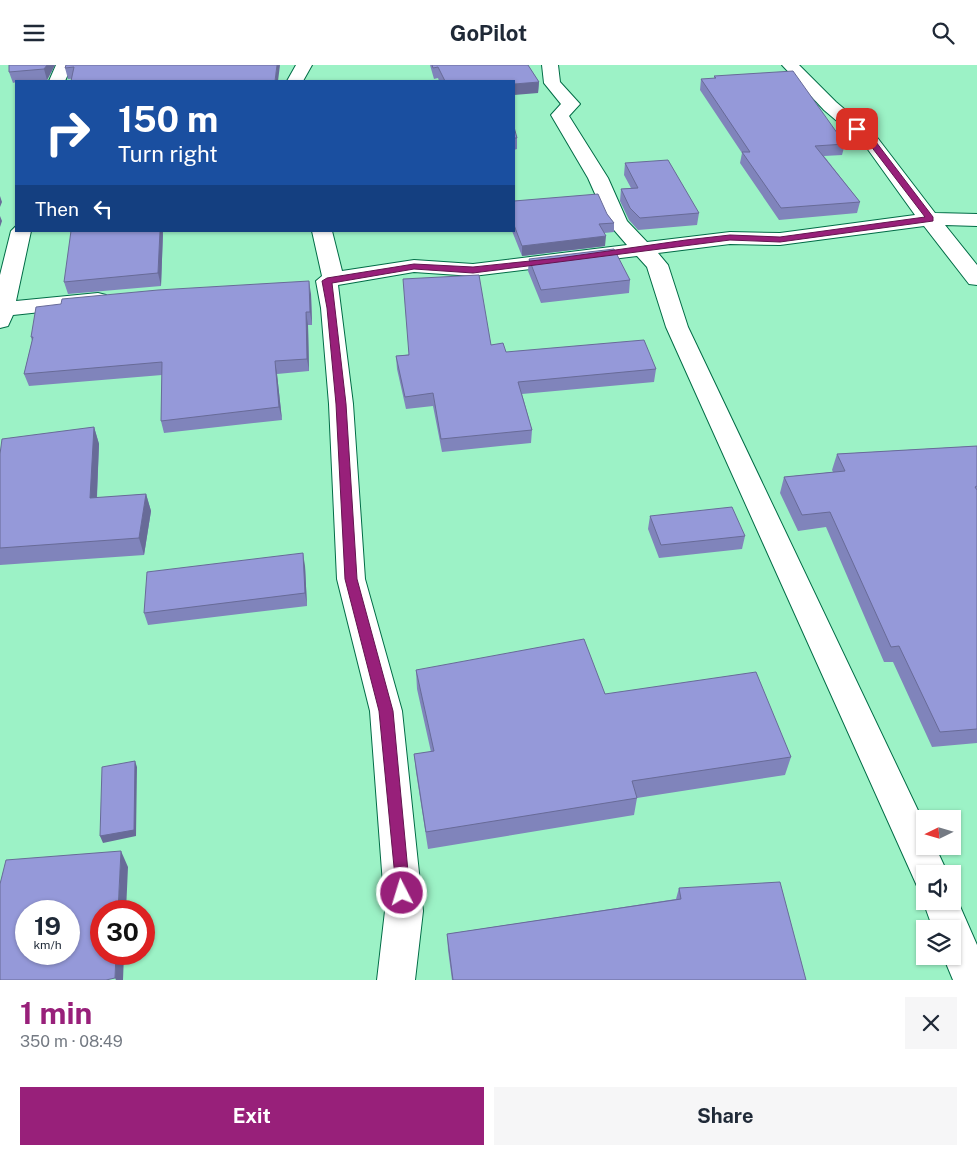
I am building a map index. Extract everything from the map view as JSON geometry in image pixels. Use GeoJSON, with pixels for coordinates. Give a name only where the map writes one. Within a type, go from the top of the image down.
{"type":"FeatureCollection","features":[{"type":"Feature","properties":{"kind":"street"},"geometry":{"type":"LineString","coordinates":[[57,80],[64,65]]}},
{"type":"Feature","properties":{"kind":"street"},"geometry":{"type":"LineString","coordinates":[[296,80],[304,65]]}},
{"type":"Feature","properties":{"kind":"street"},"geometry":{"type":"LineString","coordinates":[[550,65],[552,83],[571,104],[560,115],[598,177],[618,223],[656,265],[677,327],[926,865]]}},
{"type":"Feature","properties":{"kind":"street"},"geometry":{"type":"LineString","coordinates":[[790,65],[830,106],[870,140],[977,279]]}},
{"type":"Feature","properties":{"kind":"street"},"geometry":{"type":"LineString","coordinates":[[322,281],[414,266],[473,270],[730,238],[780,239],[930,219],[977,220]]}},
{"type":"Feature","properties":{"kind":"street"},"geometry":{"type":"LineString","coordinates":[[21,232],[15,266],[1,315],[120,298]]}},
{"type":"Feature","properties":{"kind":"street"},"geometry":{"type":"LineString","coordinates":[[322,232],[322,281],[332,308],[341,404],[351,579],[386,711],[404,911],[396,980]]}},
{"type":"Feature","properties":{"kind":"street"},"geometry":{"type":"LineString","coordinates":[[961,952],[972,980]]}},
{"type":"Feature","properties":{"kind":"building"},"geometry":{"type":"Polygon","coordinates":[[[9,65],[47,65],[44,69],[9,72],[9,65]]]}},
{"type":"Feature","properties":{"kind":"building"},"geometry":{"type":"Polygon","coordinates":[[[66,65],[277,65],[275,80],[71,80],[74,67],[65,68],[66,65]]]}},
{"type":"Feature","properties":{"kind":"building"},"geometry":{"type":"Polygon","coordinates":[[[432,65],[528,65],[539,82],[515,84],[515,80],[444,80],[438,67],[433,68],[432,65]]]}},
{"type":"Feature","properties":{"kind":"building"},"geometry":{"type":"Polygon","coordinates":[[[793,71],[845,144],[815,146],[860,202],[781,208],[742,152],[750,152],[701,79],[716,78],[714,76],[793,71]]]}},
{"type":"Feature","properties":{"kind":"building"},"geometry":{"type":"Polygon","coordinates":[[[668,160],[699,213],[640,218],[630,208],[621,189],[638,188],[625,163],[668,160]]]}},
{"type":"Feature","properties":{"kind":"building"},"geometry":{"type":"Polygon","coordinates":[[[598,194],[607,214],[614,223],[599,224],[606,236],[522,246],[515,228],[515,201],[598,194]]]}},
{"type":"Feature","properties":{"kind":"building"},"geometry":{"type":"Polygon","coordinates":[[[71,232],[160,232],[158,273],[64,282],[71,232]]]}},
{"type":"Feature","properties":{"kind":"building"},"geometry":{"type":"Polygon","coordinates":[[[614,249],[630,280],[541,290],[529,259],[614,249]]]}},
{"type":"Feature","properties":{"kind":"building"},"geometry":{"type":"Polygon","coordinates":[[[479,275],[491,345],[503,343],[506,352],[644,340],[656,369],[518,382],[532,430],[441,439],[433,393],[405,397],[396,356],[409,355],[403,279],[479,275]]]}},
{"type":"Feature","properties":{"kind":"building"},"geometry":{"type":"Polygon","coordinates":[[[309,281],[310,312],[306,312],[307,359],[275,361],[279,407],[161,421],[162,362],[24,374],[33,337],[31,337],[36,307],[61,304],[62,299],[158,290],[309,281]]]}},
{"type":"Feature","properties":{"kind":"building"},"geometry":{"type":"Polygon","coordinates":[[[94,427],[90,498],[146,494],[139,538],[0,548],[0,454],[2,439],[94,427]]]}},
{"type":"Feature","properties":{"kind":"building"},"geometry":{"type":"Polygon","coordinates":[[[977,446],[977,486],[975,487],[977,490],[977,729],[940,732],[899,646],[891,647],[830,512],[802,515],[784,477],[845,471],[837,454],[977,446]]]}},
{"type":"Feature","properties":{"kind":"building"},"geometry":{"type":"Polygon","coordinates":[[[732,507],[745,536],[661,545],[650,516],[732,507]]]}},
{"type":"Feature","properties":{"kind":"building"},"geometry":{"type":"Polygon","coordinates":[[[303,553],[305,593],[144,613],[147,572],[303,553]]]}},
{"type":"Feature","properties":{"kind":"building"},"geometry":{"type":"Polygon","coordinates":[[[584,639],[605,694],[756,672],[791,757],[632,781],[637,798],[426,832],[414,754],[434,751],[416,670],[584,639]]]}},
{"type":"Feature","properties":{"kind":"building"},"geometry":{"type":"Polygon","coordinates":[[[135,761],[134,830],[100,836],[102,767],[135,761]]]}},
{"type":"Feature","properties":{"kind":"building"},"geometry":{"type":"Polygon","coordinates":[[[121,851],[119,900],[90,900],[90,965],[116,965],[115,978],[106,980],[0,980],[0,884],[6,860],[121,851]]]}},
{"type":"Feature","properties":{"kind":"building"},"geometry":{"type":"Polygon","coordinates":[[[780,882],[806,980],[453,980],[447,934],[681,899],[679,888],[780,882]]]}},
{"type":"Feature","properties":{"kind":"route"},"geometry":{"type":"LineString","coordinates":[[402,893],[386,711],[351,579],[341,404],[332,308],[327,281],[414,266],[473,270],[559,261],[730,238],[780,239],[872,229],[930,219],[909,194],[870,140],[857,129]]}}]}
